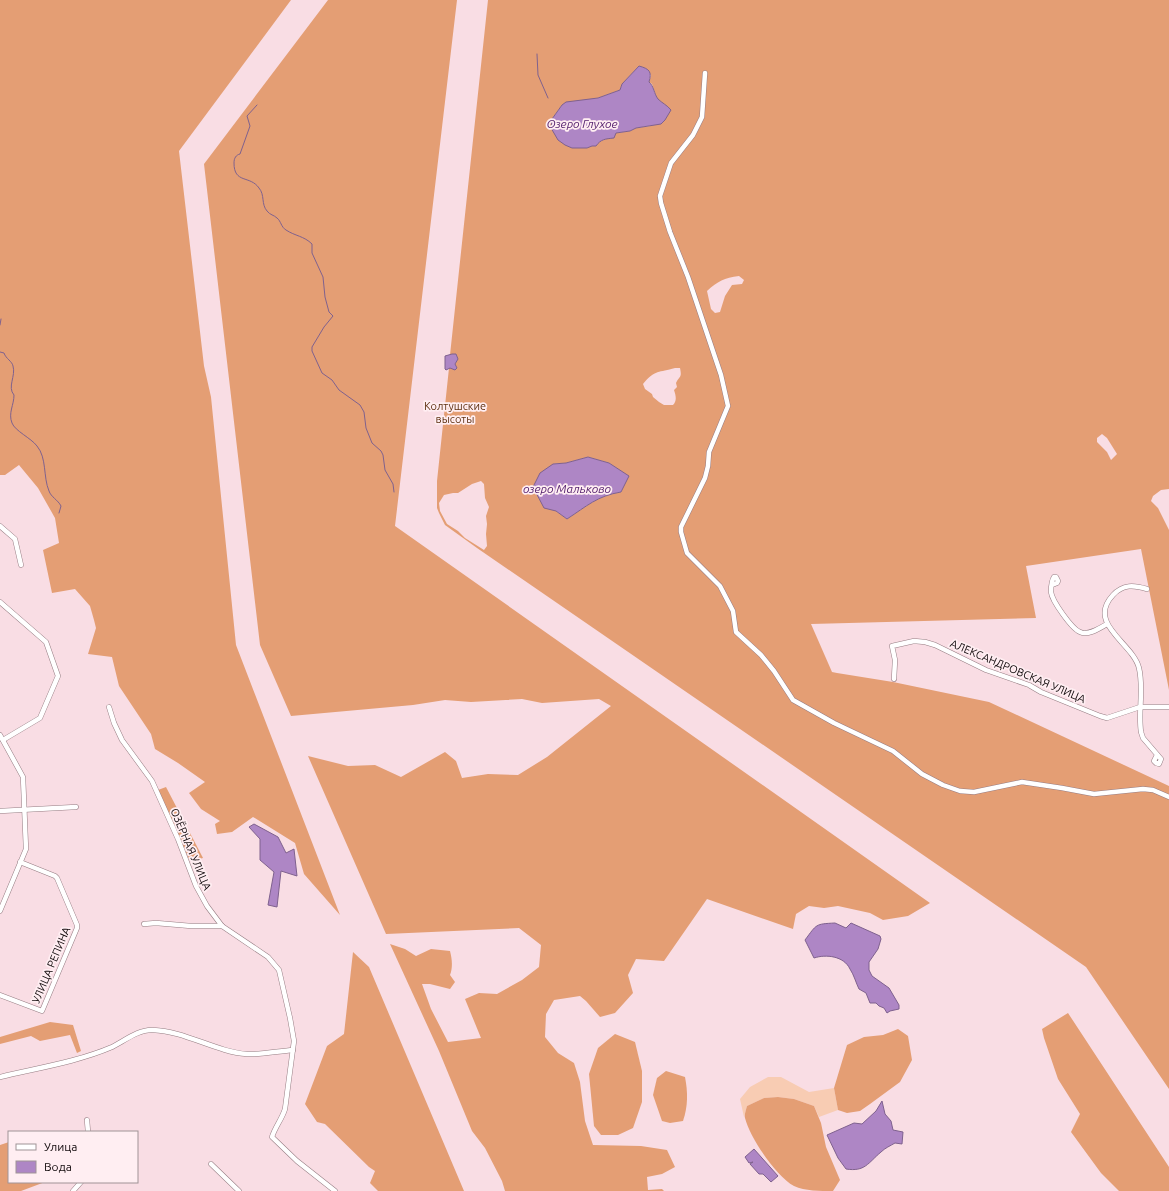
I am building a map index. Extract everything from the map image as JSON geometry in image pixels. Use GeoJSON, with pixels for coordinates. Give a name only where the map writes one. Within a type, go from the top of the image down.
{"type":"FeatureCollection","features":[{"type":"Feature","properties":{"kind":"street"},"geometry":{"type":"LineString","coordinates":[[705,73],[702,118],[693,135],[672,163],[660,196],[670,232],[688,277],[721,375],[728,406],[709,452],[708,466],[704,478],[680,532],[687,554],[720,586],[733,611],[736,632],[761,655],[774,671],[793,700],[834,723],[893,751],[922,774],[950,788],[974,792],[1022,782],[1094,794],[1143,789],[1153,790],[1169,797]]}},
{"type":"Feature","properties":{"kind":"street"},"geometry":{"type":"LineString","coordinates":[[0,526],[14,539],[21,565]]}},
{"type":"Feature","properties":{"kind":"street"},"geometry":{"type":"LineString","coordinates":[[1052,585],[1051,592],[1054,601],[1075,628],[1080,632],[1088,632],[1107,624]]}},
{"type":"Feature","properties":{"kind":"street"},"geometry":{"type":"LineString","coordinates":[[1147,589],[1135,585],[1121,589],[1114,594],[1106,607],[1107,624],[1131,654],[1138,666],[1140,676],[1141,732],[1143,738],[1157,754]]}},
{"type":"Feature","properties":{"kind":"street"},"geometry":{"type":"LineString","coordinates":[[0,602],[46,642],[58,676],[40,718],[3,740]]}},
{"type":"Feature","properties":{"kind":"street","name":"АЛЕКСАНДРОВСКАЯ УЛИЦА"},"geometry":{"type":"LineString","coordinates":[[894,679],[895,660],[892,646],[914,642],[925,642],[935,645],[986,670],[1029,685],[1040,692],[1107,718],[1140,707],[1169,707]]}},
{"type":"Feature","properties":{"kind":"street","name":"ОЗЁРНАЯ УЛИЦА"},"geometry":{"type":"LineString","coordinates":[[108,707],[122,740],[152,781],[178,839],[196,886],[207,906],[222,926],[268,957],[279,970],[294,1041],[285,1109],[272,1137],[297,1161],[335,1191]]}},
{"type":"Feature","properties":{"kind":"street"},"geometry":{"type":"LineString","coordinates":[[0,735],[23,777],[26,849],[0,911]]}},
{"type":"Feature","properties":{"kind":"street"},"geometry":{"type":"LineString","coordinates":[[0,811],[76,807]]}},
{"type":"Feature","properties":{"kind":"street","name":"УЛИЦА РЕПИНА"},"geometry":{"type":"LineString","coordinates":[[0,995],[42,1011],[77,928],[57,878],[20,862]]}},
{"type":"Feature","properties":{"kind":"street"},"geometry":{"type":"LineString","coordinates":[[144,924],[156,923],[190,926],[222,926]]}},
{"type":"Feature","properties":{"kind":"street"},"geometry":{"type":"LineString","coordinates":[[0,1077],[82,1058],[152,1029],[176,1034],[232,1051],[248,1054],[293,1050]]}},
{"type":"Feature","properties":{"kind":"street"},"geometry":{"type":"LineString","coordinates":[[87,1120],[87,1131]]}},
{"type":"Feature","properties":{"kind":"street"},"geometry":{"type":"LineString","coordinates":[[211,1164],[238,1191]]}},
{"type":"Feature","properties":{"kind":"street"},"geometry":{"type":"LineString","coordinates":[[73,1191],[80,1183]]}},
{"type":"Feature","properties":{"kind":"shaded area"},"geometry":{"type":"Polygon","coordinates":[[[768,1077],[781,1077],[809,1092],[834,1088],[838,1110],[819,1117],[814,1106],[794,1099],[778,1097],[764,1098],[747,1106],[744,1117],[740,1099],[750,1087],[768,1077]]]}},
{"type":"Feature","properties":{"kind":"green space"},"geometry":{"type":"Polygon","coordinates":[[[0,0],[291,0],[179,151],[204,366],[211,397],[236,645],[340,915],[304,874],[295,843],[253,817],[232,832],[217,834],[215,824],[220,821],[201,809],[189,793],[205,782],[155,749],[151,734],[119,686],[112,657],[88,654],[96,628],[90,606],[75,589],[52,593],[43,550],[59,543],[55,518],[38,488],[19,465],[5,475],[0,475],[0,0]]]}},
{"type":"Feature","properties":{"kind":"green space"},"geometry":{"type":"Polygon","coordinates":[[[328,0],[457,0],[395,526],[930,903],[908,916],[883,920],[870,913],[838,906],[824,908],[809,906],[796,914],[793,929],[707,899],[664,961],[636,959],[628,975],[633,993],[615,1013],[600,1017],[580,996],[554,1000],[546,1014],[545,1037],[558,1053],[574,1063],[580,1082],[585,1121],[593,1145],[641,1146],[667,1150],[675,1167],[662,1174],[647,1177],[648,1190],[662,1189],[664,1191],[505,1191],[502,1181],[485,1148],[472,1131],[439,1051],[390,944],[405,949],[416,956],[431,949],[450,951],[452,969],[450,975],[455,982],[450,989],[430,984],[422,984],[431,1009],[448,1042],[481,1038],[465,999],[479,993],[497,994],[522,980],[539,967],[541,945],[519,928],[386,934],[308,756],[348,766],[375,765],[401,777],[445,752],[456,761],[462,778],[488,774],[518,775],[547,757],[611,706],[599,699],[542,703],[522,699],[471,702],[445,700],[413,705],[291,716],[260,645],[204,164],[328,0]]]}},
{"type":"Feature","properties":{"kind":"green space","name":"Колтушские высоты"},"geometry":{"type":"Polygon","coordinates":[[[488,0],[1169,0],[1169,489],[1161,490],[1153,496],[1151,501],[1158,508],[1169,530],[1169,690],[1141,549],[1026,566],[1036,618],[811,624],[832,672],[893,682],[989,702],[1169,786],[1169,1089],[1086,967],[445,525],[437,508],[437,481],[449,368],[453,367],[457,359],[456,354],[450,355],[488,0]],[[639,66],[622,84],[620,90],[598,98],[562,105],[552,119],[572,148],[587,148],[616,133],[650,126],[657,99],[652,84],[649,82],[651,75],[639,66]],[[739,276],[718,282],[707,291],[711,309],[715,313],[720,312],[725,296],[732,285],[742,284],[744,280],[739,276]],[[680,368],[658,372],[647,379],[643,384],[645,389],[664,405],[673,405],[676,398],[674,390],[677,387],[676,383],[681,375],[680,368]],[[1102,434],[1097,438],[1097,442],[1107,452],[1111,460],[1117,454],[1107,438],[1102,434]],[[588,457],[566,463],[553,464],[556,511],[567,519],[605,496],[621,492],[628,476],[609,463],[588,457]],[[481,481],[472,484],[458,493],[444,495],[439,503],[440,511],[447,524],[484,550],[487,546],[486,516],[489,507],[485,498],[484,484],[481,481]]]}},
{"type":"Feature","properties":{"kind":"green space"},"geometry":{"type":"Polygon","coordinates":[[[166,787],[203,858],[190,861],[158,790],[166,787]]]}},
{"type":"Feature","properties":{"kind":"green space"},"geometry":{"type":"Polygon","coordinates":[[[353,952],[369,967],[464,1191],[378,1191],[370,1183],[375,1171],[325,1124],[317,1122],[305,1104],[327,1046],[344,1034],[353,952]]]}},
{"type":"Feature","properties":{"kind":"green space"},"geometry":{"type":"Polygon","coordinates":[[[1068,1013],[1169,1167],[1169,1191],[1119,1191],[1101,1173],[1071,1132],[1080,1114],[1058,1079],[1042,1029],[1068,1013]]]}},
{"type":"Feature","properties":{"kind":"green space"},"geometry":{"type":"Polygon","coordinates":[[[50,1022],[73,1025],[81,1051],[77,1053],[70,1035],[40,1041],[31,1036],[0,1044],[0,1037],[50,1022]]]}},
{"type":"Feature","properties":{"kind":"green space"},"geometry":{"type":"Polygon","coordinates":[[[898,1029],[908,1036],[912,1060],[900,1082],[860,1111],[847,1113],[838,1110],[834,1088],[847,1045],[864,1037],[883,1035],[898,1029]]]}},
{"type":"Feature","properties":{"kind":"green space"},"geometry":{"type":"Polygon","coordinates":[[[615,1034],[635,1042],[642,1071],[642,1102],[633,1128],[618,1135],[601,1135],[594,1126],[589,1074],[598,1048],[615,1034]]]}},
{"type":"Feature","properties":{"kind":"green space"},"geometry":{"type":"Polygon","coordinates":[[[666,1071],[685,1077],[687,1099],[683,1121],[670,1123],[662,1121],[653,1095],[657,1078],[666,1071]]]}},
{"type":"Feature","properties":{"kind":"green space"},"geometry":{"type":"Polygon","coordinates":[[[778,1097],[794,1099],[814,1106],[821,1123],[826,1147],[840,1180],[833,1191],[808,1190],[794,1186],[779,1174],[752,1136],[745,1118],[747,1106],[764,1098],[778,1097]]]}},
{"type":"Feature","properties":{"kind":"green space"},"geometry":{"type":"Polygon","coordinates":[[[8,1142],[8,1183],[42,1183],[21,1191],[0,1191],[0,1145],[8,1142]]]}},
{"type":"Feature","properties":{"kind":"water","name":"Озеро Глухое"},"geometry":{"type":"Polygon","coordinates":[[[639,66],[646,68],[649,71],[649,82],[657,97],[671,110],[661,124],[616,133],[614,138],[604,140],[596,146],[587,148],[572,148],[558,140],[551,128],[552,119],[562,105],[566,102],[598,98],[620,90],[622,84],[639,66]]]}},
{"type":"Feature","properties":{"kind":"water"},"geometry":{"type":"Polygon","coordinates":[[[456,354],[458,359],[455,364],[457,368],[455,370],[450,368],[446,370],[445,356],[456,354]]]}},
{"type":"Feature","properties":{"kind":"water","name":"озеро Мальково"},"geometry":{"type":"Polygon","coordinates":[[[588,457],[609,463],[629,476],[621,492],[599,499],[567,519],[556,511],[544,508],[533,487],[540,473],[553,464],[566,463],[588,457]]]}},
{"type":"Feature","properties":{"kind":"water"},"geometry":{"type":"Polygon","coordinates":[[[254,824],[278,837],[286,853],[294,849],[297,876],[281,871],[277,907],[268,905],[274,872],[260,860],[260,839],[249,827],[254,824]]]}},
{"type":"Feature","properties":{"kind":"water"},"geometry":{"type":"Polygon","coordinates":[[[835,923],[846,928],[851,923],[880,936],[881,939],[878,949],[869,962],[869,970],[872,976],[889,988],[899,1005],[899,1009],[887,1013],[884,1008],[876,1003],[870,1003],[866,993],[859,989],[851,971],[844,961],[829,956],[814,958],[805,940],[817,926],[835,923]]]}},
{"type":"Feature","properties":{"kind":"water"},"geometry":{"type":"Polygon","coordinates":[[[882,1101],[885,1114],[891,1121],[893,1130],[903,1132],[902,1144],[895,1143],[888,1147],[862,1168],[852,1170],[846,1169],[838,1158],[827,1135],[854,1123],[862,1124],[876,1111],[882,1101]]]}},
{"type":"Feature","properties":{"kind":"water"},"geometry":{"type":"Polygon","coordinates":[[[754,1149],[778,1176],[771,1182],[763,1174],[759,1174],[750,1164],[753,1162],[749,1163],[745,1157],[754,1149]]]}},
{"type":"Feature","properties":{"kind":"waterway"},"geometry":{"type":"LineString","coordinates":[[537,54],[538,75],[548,98]]}},
{"type":"Feature","properties":{"kind":"waterway"},"geometry":{"type":"LineString","coordinates":[[257,105],[247,116],[250,126],[240,154],[235,158],[235,170],[240,177],[255,184],[259,188],[265,208],[269,213],[278,219],[284,229],[306,239],[312,244],[312,253],[323,277],[325,297],[329,312],[333,316],[324,327],[312,347],[312,351],[322,373],[332,380],[339,390],[360,405],[364,412],[366,428],[372,443],[381,451],[383,455],[385,470],[393,484],[394,492]]}},
{"type":"Feature","properties":{"kind":"waterway"},"geometry":{"type":"LineString","coordinates":[[0,325],[1,319]]}},
{"type":"Feature","properties":{"kind":"waterway"},"geometry":{"type":"LineString","coordinates":[[0,352],[4,353],[14,370],[11,385],[14,395],[11,412],[12,423],[16,429],[34,443],[40,451],[44,462],[47,486],[51,495],[61,506],[59,513]]}}]}
